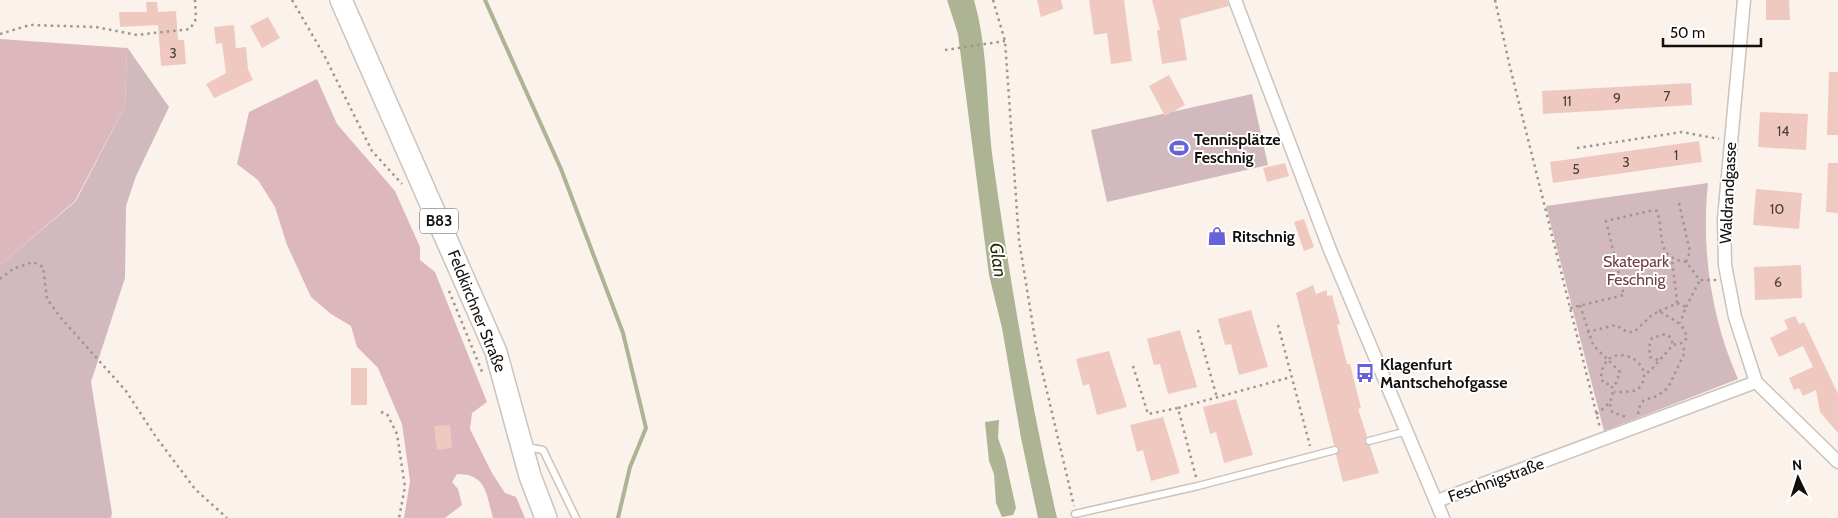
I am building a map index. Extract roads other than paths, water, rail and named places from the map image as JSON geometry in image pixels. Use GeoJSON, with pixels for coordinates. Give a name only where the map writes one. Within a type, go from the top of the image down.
{"type":"FeatureCollection","features":[{"type":"Feature","properties":{"kind":"main road","name":"Feldkirchner Straße"},"geometry":{"type":"LineString","coordinates":[[341,0],[496,352],[530,476],[546,518]]}},
{"type":"Feature","properties":{"kind":"street","name":"Feschnigstraße"},"geometry":{"type":"LineString","coordinates":[[1235,0],[1330,250],[1437,501],[1756,382]]}},
{"type":"Feature","properties":{"kind":"street","name":"Waldrandgasse"},"geometry":{"type":"LineString","coordinates":[[1744,0],[1724,219],[1725,265],[1738,326],[1756,382]]}},
{"type":"Feature","properties":{"kind":"street"},"geometry":{"type":"LineString","coordinates":[[1756,382],[1838,462]]}},
{"type":"Feature","properties":{"kind":"street"},"geometry":{"type":"LineString","coordinates":[[1437,501],[1443,518]]}},
{"type":"Feature","properties":{"kind":"lane"},"geometry":{"type":"LineString","coordinates":[[1369,441],[1407,431]]}},
{"type":"Feature","properties":{"kind":"lane"},"geometry":{"type":"LineString","coordinates":[[522,447],[535,447],[543,450],[576,518]]}},
{"type":"Feature","properties":{"kind":"lane"},"geometry":{"type":"LineString","coordinates":[[1075,514],[1198,486],[1335,450]]}},
{"type":"Feature","properties":{"kind":"water","name":"Glan"},"geometry":{"type":"Polygon","coordinates":[[[947,0],[974,0],[979,20],[985,60],[993,161],[1006,251],[1029,385],[1057,518],[1038,518],[1021,438],[1002,328],[989,275],[958,34],[947,0]]]}},
{"type":"Feature","properties":{"kind":"water"},"geometry":{"type":"Polygon","coordinates":[[[999,420],[998,438],[1005,458],[1016,508],[1013,515],[1002,517],[996,503],[994,474],[989,461],[985,422],[999,420]]]}},
{"type":"Feature","properties":{"kind":"waterway"},"geometry":{"type":"LineString","coordinates":[[485,0],[561,169],[623,333],[646,428],[630,467],[618,518]]}},
{"type":"Feature","properties":{"kind":"place","name":"Tennisplätze Feschnig"},"geometry":{"type":"Point","coordinates":[1179,148]}},
{"type":"Feature","properties":{"kind":"place","name":"Ritschnig"},"geometry":{"type":"Point","coordinates":[1217,236]}},
{"type":"Feature","properties":{"kind":"place","name":"Klagenfurt Mantschehofgasse"},"geometry":{"type":"Point","coordinates":[1365,373]}},
{"type":"Feature","properties":{"kind":"park label","name":"Skatepark Feschnig"},"geometry":{"type":"Point","coordinates":[1636,270]}}]}
